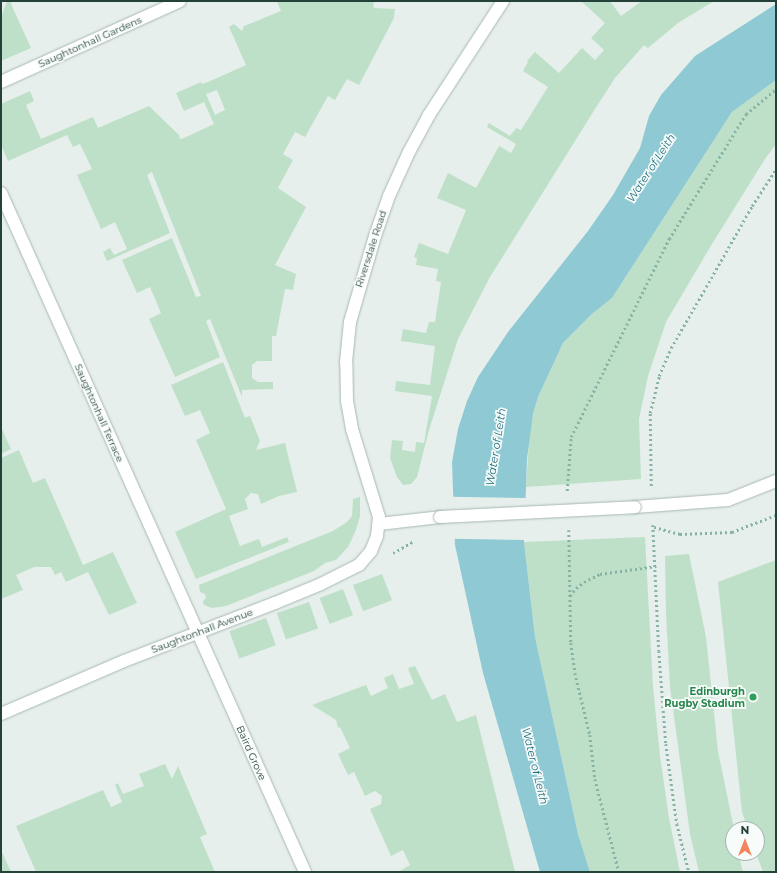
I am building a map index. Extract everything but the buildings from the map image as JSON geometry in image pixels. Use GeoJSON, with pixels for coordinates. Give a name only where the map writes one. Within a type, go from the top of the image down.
{"type":"FeatureCollection","features":[{"type":"Feature","properties":{"kind":"street","name":"Saughtonhall Gardens"},"geometry":{"type":"LineString","coordinates":[[1,82],[180,1]]}},
{"type":"Feature","properties":{"kind":"street","name":"Riversdale Road"},"geometry":{"type":"LineString","coordinates":[[379,524],[378,509],[352,429],[347,401],[346,362],[350,322],[375,236],[389,196],[409,152],[429,115],[500,2]]}},
{"type":"Feature","properties":{"kind":"street","name":"Saughtonhall Terrace"},"geometry":{"type":"LineString","coordinates":[[1,194],[197,633]]}},
{"type":"Feature","properties":{"kind":"street"},"geometry":{"type":"LineString","coordinates":[[379,524],[440,517],[635,507],[728,500],[776,481]]}},
{"type":"Feature","properties":{"kind":"street","name":"Saughtonhall Avenue"},"geometry":{"type":"LineString","coordinates":[[1,714],[124,661],[275,603],[359,565],[369,555],[375,544],[379,524]]}},
{"type":"Feature","properties":{"kind":"street","name":"Baird Grove"},"geometry":{"type":"LineString","coordinates":[[197,633],[305,872]]}},
{"type":"Feature","properties":{"kind":"path"},"geometry":{"type":"LineString","coordinates":[[567,492],[571,437],[669,239],[746,114],[776,89]]}},
{"type":"Feature","properties":{"kind":"path"},"geometry":{"type":"LineString","coordinates":[[654,527],[680,534],[732,532],[776,515]]}},
{"type":"Feature","properties":{"kind":"path"},"geometry":{"type":"LineString","coordinates":[[569,524],[571,643],[577,687],[590,735],[599,795],[619,872]]}},
{"type":"Feature","properties":{"kind":"path"},"geometry":{"type":"LineString","coordinates":[[570,596],[576,588],[600,574],[656,566]]}},
{"type":"Feature","properties":{"kind":"green space"},"geometry":{"type":"Polygon","coordinates":[[[7,1],[12,1],[11,4],[31,48],[1,61],[1,18],[7,1]]]}},
{"type":"Feature","properties":{"kind":"green space"},"geometry":{"type":"Polygon","coordinates":[[[277,1],[379,1],[373,3],[374,8],[395,9],[394,18],[359,85],[347,79],[335,100],[328,96],[305,137],[295,132],[283,154],[293,160],[278,188],[306,207],[275,265],[296,274],[293,290],[285,289],[276,336],[272,336],[272,361],[257,361],[252,365],[252,378],[258,382],[273,382],[273,389],[242,390],[242,397],[210,319],[206,321],[220,357],[175,377],[149,319],[161,313],[150,287],[137,293],[122,260],[172,238],[196,297],[201,296],[152,172],[147,175],[170,233],[107,261],[103,252],[110,248],[114,255],[127,249],[115,222],[101,229],[77,175],[92,169],[80,144],[73,147],[67,135],[8,161],[1,145],[1,104],[30,91],[34,101],[26,105],[41,139],[93,117],[98,128],[149,106],[179,135],[180,139],[184,138],[214,124],[204,102],[184,111],[176,93],[201,82],[202,84],[208,82],[246,65],[229,27],[234,24],[242,31],[244,26],[281,11],[277,1]],[[217,90],[206,94],[215,115],[225,110],[217,90]]]}},
{"type":"Feature","properties":{"kind":"green space"},"geometry":{"type":"Polygon","coordinates":[[[581,1],[610,1],[621,16],[642,1],[714,1],[678,23],[648,48],[644,45],[615,78],[595,109],[490,277],[458,339],[429,430],[417,477],[411,484],[403,485],[397,477],[390,458],[392,440],[403,441],[402,450],[415,452],[416,442],[424,443],[432,396],[395,391],[396,381],[430,385],[435,346],[401,341],[403,329],[426,333],[429,322],[435,322],[441,282],[436,281],[438,269],[416,265],[417,258],[414,257],[419,243],[448,254],[466,210],[437,198],[448,173],[476,188],[499,146],[511,153],[516,144],[487,127],[489,123],[510,136],[516,128],[521,130],[548,87],[523,71],[528,62],[527,61],[535,52],[559,73],[582,48],[595,60],[604,50],[591,38],[605,23],[581,1]]]}},
{"type":"Feature","properties":{"kind":"green space"},"geometry":{"type":"Polygon","coordinates":[[[776,80],[776,144],[712,244],[666,322],[648,376],[639,419],[641,479],[526,487],[530,426],[533,414],[538,397],[563,343],[592,314],[612,298],[732,112],[776,80]]]}},
{"type":"Feature","properties":{"kind":"green space"},"geometry":{"type":"Polygon","coordinates":[[[223,362],[245,418],[250,416],[260,441],[256,450],[285,443],[297,492],[279,496],[261,504],[258,494],[251,493],[245,499],[248,509],[229,516],[240,546],[259,539],[262,547],[287,537],[289,542],[196,579],[175,532],[226,509],[196,440],[210,433],[200,410],[185,416],[171,385],[223,362]]]}},
{"type":"Feature","properties":{"kind":"green space"},"geometry":{"type":"Polygon","coordinates":[[[1,427],[11,449],[1,454],[1,427]]]}},
{"type":"Feature","properties":{"kind":"green space"},"geometry":{"type":"Polygon","coordinates":[[[19,450],[33,483],[45,478],[83,565],[113,552],[137,603],[109,615],[88,572],[66,582],[61,572],[55,575],[51,567],[34,567],[16,575],[23,590],[1,599],[1,458],[19,450]]]}},
{"type":"Feature","properties":{"kind":"green space"},"geometry":{"type":"Polygon","coordinates":[[[360,497],[360,516],[356,530],[348,547],[336,560],[325,563],[314,571],[226,606],[212,608],[204,605],[203,601],[206,598],[205,594],[200,592],[199,585],[333,531],[347,522],[352,516],[353,499],[360,497]]]}},
{"type":"Feature","properties":{"kind":"green space"},"geometry":{"type":"Polygon","coordinates":[[[645,537],[653,687],[660,756],[669,818],[680,872],[590,872],[578,834],[535,637],[524,542],[645,537]]]}},
{"type":"Feature","properties":{"kind":"green space"},"geometry":{"type":"Polygon","coordinates":[[[689,554],[706,637],[718,751],[732,821],[725,821],[725,861],[740,861],[743,872],[699,872],[690,834],[670,687],[666,614],[665,556],[689,554]]]}},
{"type":"Feature","properties":{"kind":"green space","name":"Edinburgh Rugby Stadium"},"geometry":{"type":"Polygon","coordinates":[[[776,560],[776,872],[763,872],[759,861],[765,861],[765,821],[745,821],[742,812],[718,582],[776,560]]]}},
{"type":"Feature","properties":{"kind":"green space"},"geometry":{"type":"Polygon","coordinates":[[[382,574],[392,600],[363,611],[353,585],[382,574]]]}},
{"type":"Feature","properties":{"kind":"green space"},"geometry":{"type":"Polygon","coordinates":[[[343,589],[353,615],[330,624],[320,598],[343,589]]]}},
{"type":"Feature","properties":{"kind":"green space"},"geometry":{"type":"Polygon","coordinates":[[[309,602],[318,628],[286,640],[277,613],[309,602]]]}},
{"type":"Feature","properties":{"kind":"green space"},"geometry":{"type":"Polygon","coordinates":[[[266,618],[276,645],[239,659],[229,631],[266,618]]]}},
{"type":"Feature","properties":{"kind":"green space"},"geometry":{"type":"Polygon","coordinates":[[[415,666],[432,700],[445,694],[457,722],[476,715],[515,872],[398,872],[410,865],[403,850],[391,856],[370,809],[381,804],[382,796],[375,791],[365,796],[354,772],[348,775],[338,754],[350,748],[340,727],[338,728],[336,720],[312,705],[366,685],[371,696],[388,688],[384,678],[393,674],[399,689],[414,684],[408,668],[415,666]]]}},
{"type":"Feature","properties":{"kind":"green space"},"geometry":{"type":"Polygon","coordinates":[[[165,764],[172,779],[178,766],[207,834],[200,837],[215,872],[36,872],[16,826],[103,790],[111,807],[122,802],[115,785],[118,783],[123,794],[144,786],[139,774],[165,764]]]}},
{"type":"Feature","properties":{"kind":"green space"},"geometry":{"type":"Polygon","coordinates":[[[1,850],[11,872],[1,872],[1,850]]]}},
{"type":"Feature","properties":{"kind":"water","name":"Water of Leith"},"geometry":{"type":"Polygon","coordinates":[[[776,4],[776,80],[732,112],[612,298],[592,314],[563,343],[538,397],[533,414],[527,459],[524,542],[535,637],[578,834],[590,872],[540,872],[483,673],[455,545],[452,462],[458,429],[467,401],[478,377],[508,332],[588,231],[613,195],[640,148],[649,116],[661,95],[695,56],[776,4]]]}},
{"type":"Feature","properties":{"kind":"pier"},"geometry":{"type":"Polygon","coordinates":[[[450,497],[527,498],[526,540],[449,539],[450,497]]]}},
{"type":"Feature","properties":{"kind":"place","name":"Edinburgh Rugby Stadium"},"geometry":{"type":"Point","coordinates":[753,697]}}]}
